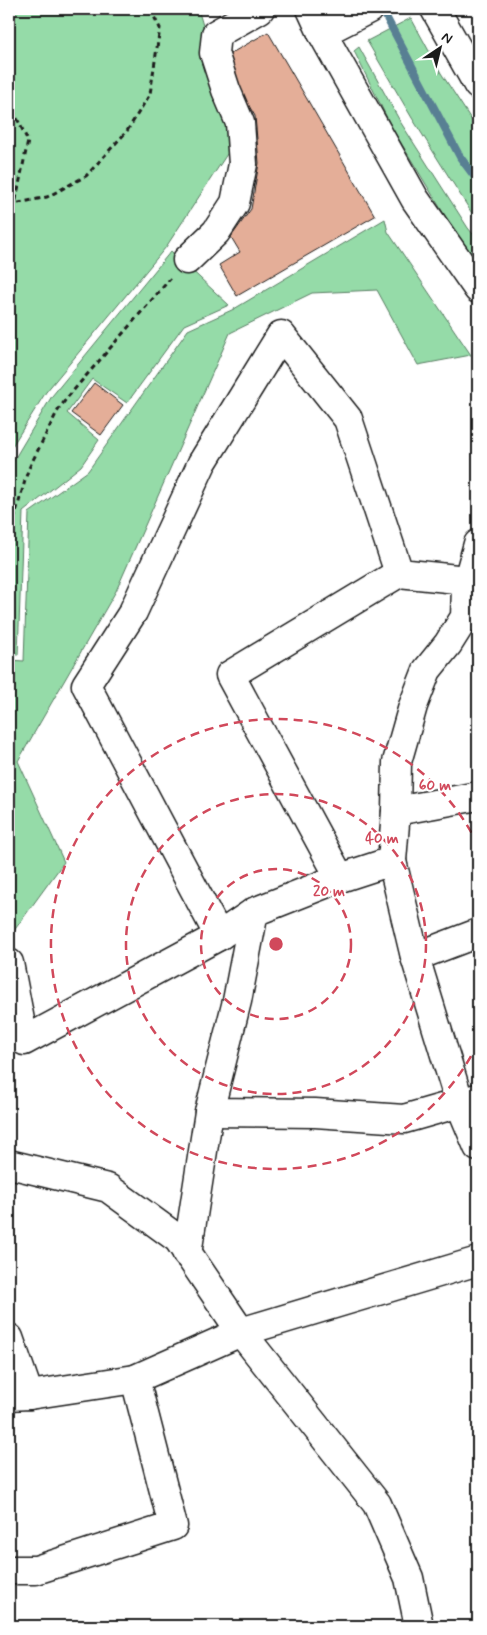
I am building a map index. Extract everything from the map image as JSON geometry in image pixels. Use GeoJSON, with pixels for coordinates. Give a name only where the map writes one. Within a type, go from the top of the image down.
{"type":"FeatureCollection","features":[{"type":"Feature","properties":{"kind":"street"},"geometry":{"type":"LineString","coordinates":[[186,260],[216,232],[235,203],[243,164],[240,123],[214,54],[216,34],[260,9]]}},
{"type":"Feature","properties":{"kind":"street"},"geometry":{"type":"LineString","coordinates":[[311,9],[322,33],[415,199],[478,289]]}},
{"type":"Feature","properties":{"kind":"street"},"geometry":{"type":"LineString","coordinates":[[435,9],[478,85]]}},
{"type":"Feature","properties":{"kind":"street"},"geometry":{"type":"LineString","coordinates":[[322,33],[367,10]]}},
{"type":"Feature","properties":{"kind":"street"},"geometry":{"type":"LineString","coordinates":[[219,936],[86,685],[133,612],[202,463],[281,335],[348,420],[399,573]]}},
{"type":"Feature","properties":{"kind":"street"},"geometry":{"type":"LineString","coordinates":[[478,544],[472,594],[465,617],[448,644],[427,670],[413,706],[397,762],[392,860],[415,957],[469,1101],[478,1147]]}},
{"type":"Feature","properties":{"kind":"street"},"geometry":{"type":"LineString","coordinates":[[340,878],[230,675],[399,573],[457,579],[472,594]]}},
{"type":"Feature","properties":{"kind":"street"},"geometry":{"type":"LineString","coordinates":[[396,811],[478,796]]}},
{"type":"Feature","properties":{"kind":"street"},"geometry":{"type":"LineString","coordinates":[[9,963],[24,1041],[219,936],[254,912],[392,860]]}},
{"type":"Feature","properties":{"kind":"street"},"geometry":{"type":"LineString","coordinates":[[187,1254],[209,1112],[237,1001],[254,912]]}},
{"type":"Feature","properties":{"kind":"street"},"geometry":{"type":"LineString","coordinates":[[415,957],[478,933]]}},
{"type":"Feature","properties":{"kind":"street"},"geometry":{"type":"LineString","coordinates":[[209,1112],[315,1113],[404,1120],[469,1101]]}},
{"type":"Feature","properties":{"kind":"street"},"geometry":{"type":"LineString","coordinates":[[9,1164],[108,1188],[178,1239],[241,1332],[378,1504],[409,1578],[419,1626]]}},
{"type":"Feature","properties":{"kind":"street"},"geometry":{"type":"LineString","coordinates":[[9,1338],[19,1395],[135,1379],[241,1332],[478,1262]]}},
{"type":"Feature","properties":{"kind":"street"},"geometry":{"type":"LineString","coordinates":[[9,1570],[36,1570],[173,1526],[135,1379]]}},
{"type":"Feature","properties":{"kind":"path"},"geometry":{"type":"LineString","coordinates":[[9,206],[47,197],[86,176],[127,131],[150,94],[160,28],[150,9]]}},
{"type":"Feature","properties":{"kind":"path"},"geometry":{"type":"LineString","coordinates":[[9,102],[28,141],[15,204]]}},
{"type":"Feature","properties":{"kind":"path"},"geometry":{"type":"LineString","coordinates":[[9,537],[28,470],[57,412],[66,399],[186,260]]}},
{"type":"Feature","properties":{"kind":"green space"},"geometry":{"type":"Polygon","coordinates":[[[9,9],[198,9],[220,82],[231,148],[166,247],[46,392],[9,451],[9,9]]]}},
{"type":"Feature","properties":{"kind":"green space"},"geometry":{"type":"Polygon","coordinates":[[[411,18],[441,73],[478,130],[478,223],[412,118],[367,41],[411,18]]]}},
{"type":"Feature","properties":{"kind":"green space"},"geometry":{"type":"Polygon","coordinates":[[[359,47],[401,123],[468,228],[478,240],[478,263],[447,219],[392,128],[354,51],[359,47]]]}},
{"type":"Feature","properties":{"kind":"green space"},"geometry":{"type":"Polygon","coordinates":[[[385,219],[388,232],[471,355],[418,365],[377,290],[312,293],[230,333],[116,591],[18,761],[64,862],[13,932],[9,933],[9,660],[24,661],[29,513],[88,471],[188,330],[234,309],[385,219]]]}},
{"type":"Feature","properties":{"kind":"green space"},"geometry":{"type":"Polygon","coordinates":[[[171,251],[229,305],[184,325],[127,403],[92,379],[67,413],[99,440],[81,466],[23,512],[18,655],[9,654],[9,468],[52,396],[171,251]]]}},
{"type":"Feature","properties":{"kind":"building"},"geometry":{"type":"Polygon","coordinates":[[[268,32],[375,216],[237,296],[219,265],[240,252],[231,237],[251,209],[259,163],[255,116],[221,59],[268,32]]]}},
{"type":"Feature","properties":{"kind":"building"},"geometry":{"type":"Polygon","coordinates":[[[94,383],[123,405],[101,435],[71,413],[94,383]]]}},
{"type":"Feature","properties":{"kind":"waterway"},"geometry":{"type":"LineString","coordinates":[[382,9],[460,157],[478,181]]}}]}
